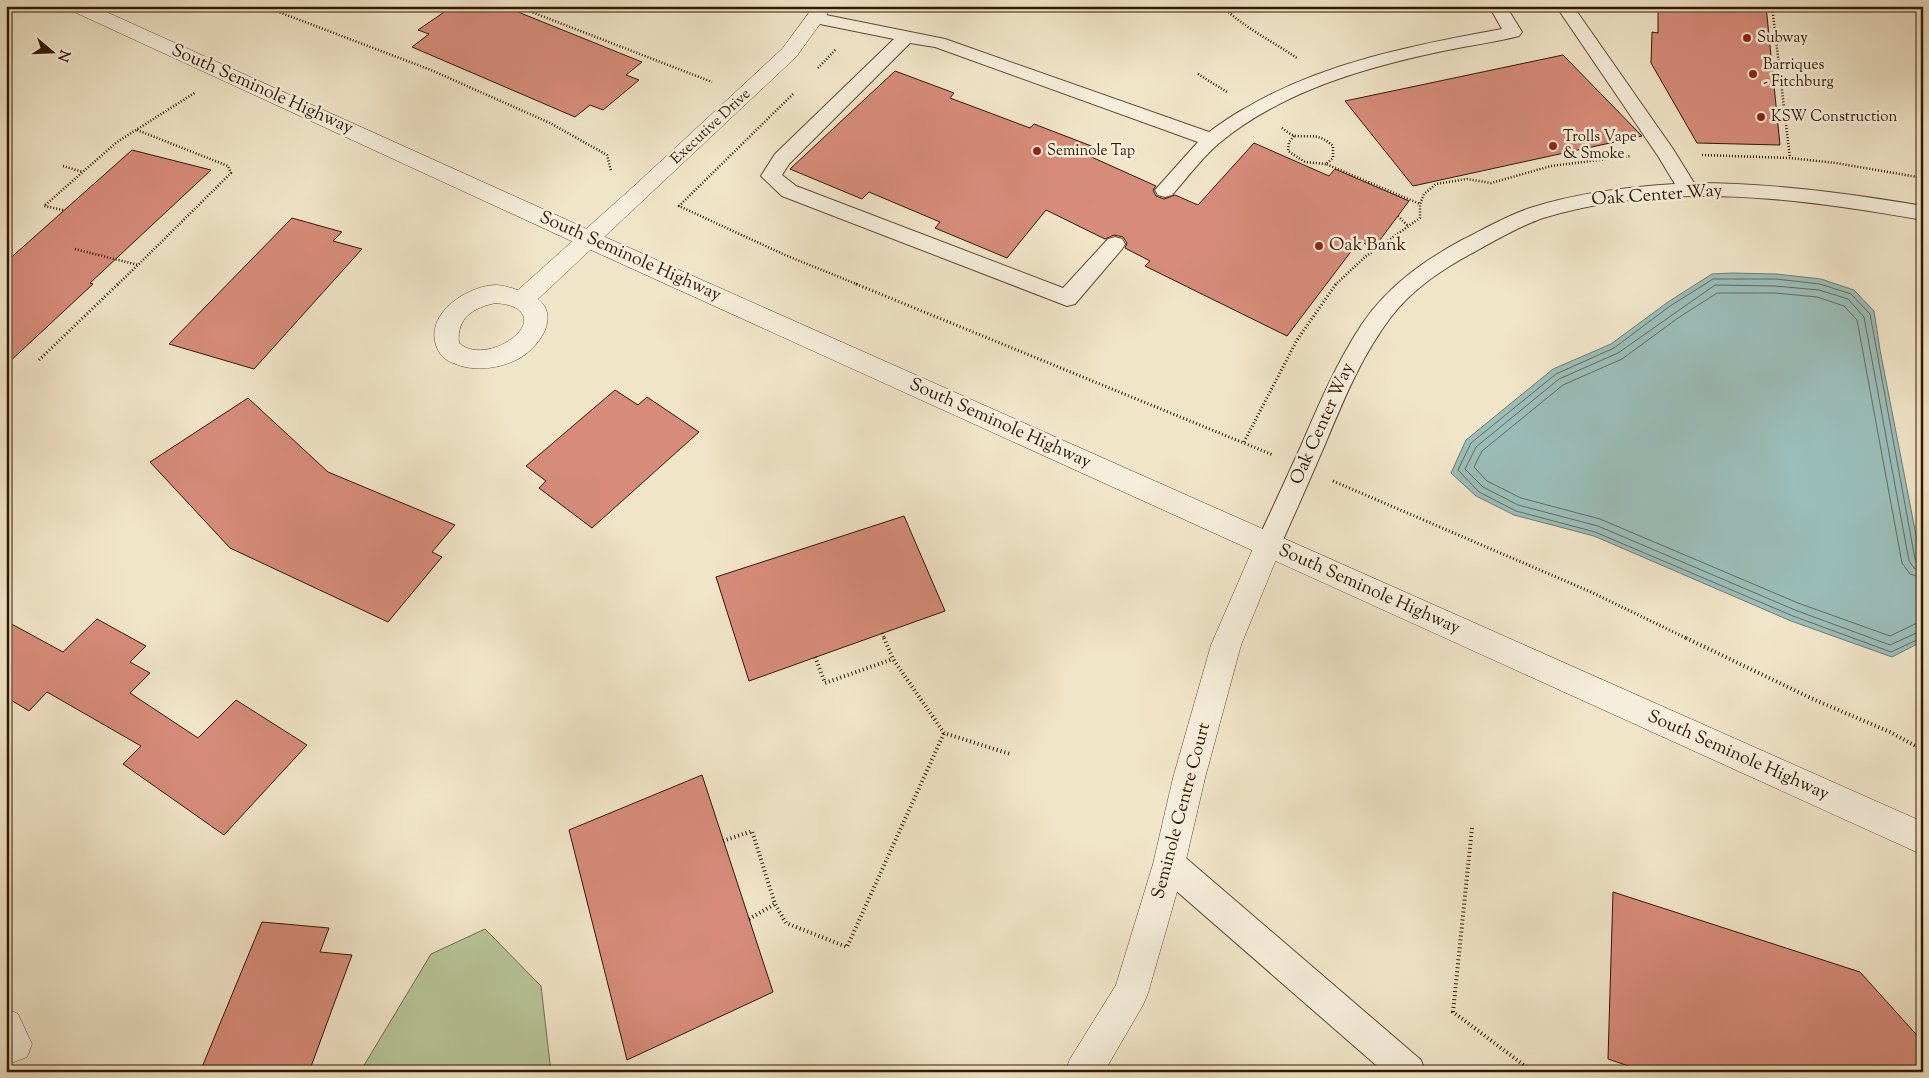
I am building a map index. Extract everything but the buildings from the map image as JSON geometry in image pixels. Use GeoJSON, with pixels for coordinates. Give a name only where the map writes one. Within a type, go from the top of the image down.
{"type":"FeatureCollection","features":[{"type":"Feature","properties":{"kind":"street","name":"South Seminole Highway"},"geometry":{"type":"LineString","coordinates":[[77,6],[588,239],[1923,839]]}},
{"type":"Feature","properties":{"kind":"street","name":"Executive Drive"},"geometry":{"type":"LineString","coordinates":[[523,299],[642,191],[789,53],[820,12]]}},
{"type":"Feature","properties":{"kind":"street","name":"Seminole Centre Court"},"geometry":{"type":"LineString","coordinates":[[1083,1072],[1131,993],[1170,864],[1189,778],[1226,645],[1268,545]]}},
{"type":"Feature","properties":{"kind":"lane"},"geometry":{"type":"LineString","coordinates":[[1165,190],[1211,140],[1255,110],[1304,87],[1376,61],[1513,32],[1497,6]]}},
{"type":"Feature","properties":{"kind":"lane"},"geometry":{"type":"LineString","coordinates":[[1564,6],[1666,153],[1689,190]]}},
{"type":"Feature","properties":{"kind":"lane"},"geometry":{"type":"LineString","coordinates":[[820,12],[939,43],[1211,140]]}},
{"type":"Feature","properties":{"kind":"lane"},"geometry":{"type":"LineString","coordinates":[[907,36],[782,160],[771,176],[788,191],[1067,298],[1116,244]]}},
{"type":"Feature","properties":{"kind":"lane","name":"Oak Center Way"},"geometry":{"type":"LineString","coordinates":[[1268,545],[1330,405],[1362,340],[1384,310],[1412,282],[1456,252],[1501,229],[1535,214],[1573,203],[1617,195],[1689,190],[1819,196],[1923,213]]}},
{"type":"Feature","properties":{"kind":"lane"},"geometry":{"type":"LineString","coordinates":[[1170,864],[1409,1072]]}},
{"type":"Feature","properties":{"kind":"path"},"geometry":{"type":"LineString","coordinates":[[263,6],[431,70],[550,123],[607,155],[611,171]]}},
{"type":"Feature","properties":{"kind":"path"},"geometry":{"type":"LineString","coordinates":[[516,6],[712,82]]}},
{"type":"Feature","properties":{"kind":"path"},"geometry":{"type":"LineString","coordinates":[[1222,6],[1237,21],[1300,59]]}},
{"type":"Feature","properties":{"kind":"path"},"geometry":{"type":"LineString","coordinates":[[1772,6],[1790,158]]}},
{"type":"Feature","properties":{"kind":"path"},"geometry":{"type":"LineString","coordinates":[[1916,6],[1923,44]]}},
{"type":"Feature","properties":{"kind":"path"},"geometry":{"type":"LineString","coordinates":[[63,210],[44,206],[117,142],[226,73]]}},
{"type":"Feature","properties":{"kind":"path"},"geometry":{"type":"LineString","coordinates":[[1198,74],[1294,136],[1312,134],[1325,138],[1334,146],[1333,158],[1326,164]]}},
{"type":"Feature","properties":{"kind":"path"},"geometry":{"type":"LineString","coordinates":[[39,360],[226,180],[231,173],[228,166],[136,130]]}},
{"type":"Feature","properties":{"kind":"path"},"geometry":{"type":"LineString","coordinates":[[1294,136],[1289,142],[1288,151],[1296,158],[1309,165],[1326,164],[1420,204]]}},
{"type":"Feature","properties":{"kind":"path"},"geometry":{"type":"LineString","coordinates":[[63,166],[84,172]]}},
{"type":"Feature","properties":{"kind":"path"},"geometry":{"type":"LineString","coordinates":[[679,206],[785,255],[1276,456]]}},
{"type":"Feature","properties":{"kind":"path"},"geometry":{"type":"LineString","coordinates":[[1398,216],[1408,226]]}},
{"type":"Feature","properties":{"kind":"path"},"geometry":{"type":"LineString","coordinates":[[75,249],[138,265]]}},
{"type":"Feature","properties":{"kind":"path"},"geometry":{"type":"LineString","coordinates":[[1328,479],[1591,592],[1806,696],[1890,732],[1923,750]]}},
{"type":"Feature","properties":{"kind":"path"},"geometry":{"type":"LineString","coordinates":[[882,633],[893,659],[944,733],[1010,754]]}},
{"type":"Feature","properties":{"kind":"path"},"geometry":{"type":"LineString","coordinates":[[815,657],[825,683],[893,659]]}},
{"type":"Feature","properties":{"kind":"path"},"geometry":{"type":"LineString","coordinates":[[723,842],[752,831],[775,904],[786,923],[847,947],[944,733]]}},
{"type":"Feature","properties":{"kind":"path"},"geometry":{"type":"LineString","coordinates":[[1472,828],[1453,1012],[1533,1072]]}},
{"type":"Feature","properties":{"kind":"path"},"geometry":{"type":"LineString","coordinates":[[749,919],[775,904]]}},
{"type":"Feature","properties":{"kind":"green space"},"geometry":{"type":"Polygon","coordinates":[[[485,929],[541,986],[551,1072],[360,1072],[431,954],[485,929]]]}},
{"type":"Feature","properties":{"kind":"water"},"geometry":{"type":"Polygon","coordinates":[[[1712,274],[1776,274],[1821,279],[1854,290],[1874,311],[1923,571],[1923,641],[1892,657],[1791,621],[1594,536],[1514,515],[1476,496],[1451,473],[1466,440],[1553,369],[1611,344],[1668,302],[1712,274]]]}},
{"type":"Feature","properties":{"kind":"place","name":"Subway"},"geometry":{"type":"Point","coordinates":[1747,38]}},
{"type":"Feature","properties":{"kind":"place","name":"Barriques - Fitchburg"},"geometry":{"type":"Point","coordinates":[1753,74]}},
{"type":"Feature","properties":{"kind":"place","name":"KSW Construction"},"geometry":{"type":"Point","coordinates":[1761,117]}},
{"type":"Feature","properties":{"kind":"place","name":"Trolls Vape & Smoke"},"geometry":{"type":"Point","coordinates":[1553,146]}},
{"type":"Feature","properties":{"kind":"place","name":"Seminole Tap"},"geometry":{"type":"Point","coordinates":[1037,151]}},
{"type":"Feature","properties":{"kind":"place","name":"Oak Bank"},"geometry":{"type":"Point","coordinates":[1319,246]}}]}
